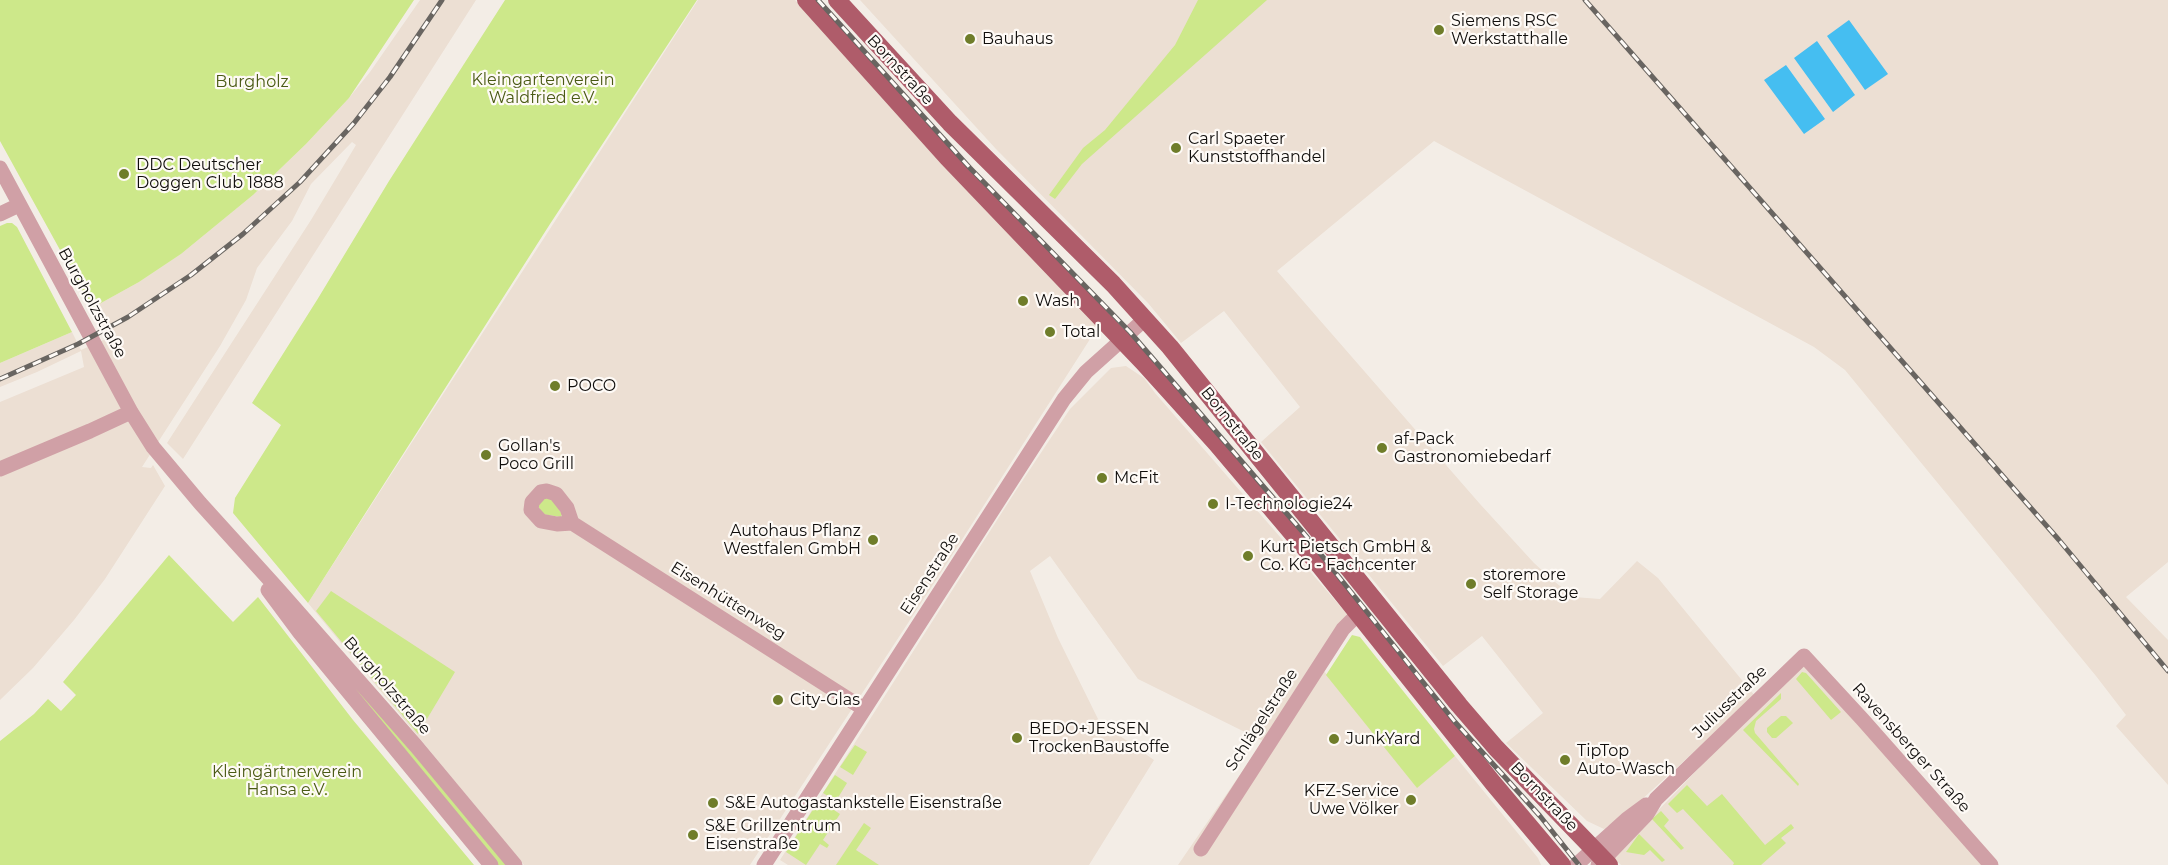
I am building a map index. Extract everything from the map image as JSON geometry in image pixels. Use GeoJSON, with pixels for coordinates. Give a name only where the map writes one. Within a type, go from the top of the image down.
{"type":"FeatureCollection","features":[{"type":"Feature","properties":{"kind":"main road","name":"Bornstraße"},"geometry":{"type":"LineString","coordinates":[[806,0],[962,173],[1122,339],[1252,485],[1562,865]]}},
{"type":"Feature","properties":{"kind":"main road","name":"Bornstraße"},"geometry":{"type":"LineString","coordinates":[[837,0],[950,123],[1113,284],[1177,355],[1465,712],[1601,860]]}},
{"type":"Feature","properties":{"kind":"street","name":"Burgholzstraße"},"geometry":{"type":"LineString","coordinates":[[0,168],[131,412],[153,447],[274,591],[416,746],[515,865]]}},
{"type":"Feature","properties":{"kind":"street"},"geometry":{"type":"LineString","coordinates":[[0,214],[19,205]]}},
{"type":"Feature","properties":{"kind":"street","name":"Eisenstraße"},"geometry":{"type":"LineString","coordinates":[[764,865],[1064,399],[1086,372],[1145,319]]}},
{"type":"Feature","properties":{"kind":"street"},"geometry":{"type":"LineString","coordinates":[[0,469],[90,432],[131,412]]}},
{"type":"Feature","properties":{"kind":"street","name":"Eisenhüttenweg"},"geometry":{"type":"LineString","coordinates":[[572,523],[864,709]]}},
{"type":"Feature","properties":{"kind":"street","name":"Burgholzstraße"},"geometry":{"type":"LineString","coordinates":[[274,591],[300,633],[491,865]]}},
{"type":"Feature","properties":{"kind":"street","name":"Schlägelstraße"},"geometry":{"type":"LineString","coordinates":[[1202,849],[1338,636],[1358,614]]}},
{"type":"Feature","properties":{"kind":"street","name":"Juliusstraße"},"geometry":{"type":"LineString","coordinates":[[1576,865],[1601,860],[1627,819],[1656,799],[1803,656]]}},
{"type":"Feature","properties":{"kind":"street","name":"Ravensberger Straße"},"geometry":{"type":"LineString","coordinates":[[1803,656],[1990,865]]}},
{"type":"Feature","properties":{"kind":"shaded area"},"geometry":{"type":"Polygon","coordinates":[[[420,0],[476,0],[183,459],[167,443],[311,220],[356,145],[352,142],[311,184],[292,221],[257,268],[246,300],[220,346],[142,467],[151,468],[153,465],[165,486],[105,579],[74,620],[33,668],[0,700],[0,402],[84,367],[81,351],[0,387],[0,363],[72,332],[81,350],[108,338],[104,335],[92,308],[139,282],[181,254],[253,195],[349,98],[420,0]]]}},
{"type":"Feature","properties":{"kind":"shaded area"},"geometry":{"type":"Polygon","coordinates":[[[698,0],[795,0],[951,174],[1099,325],[750,865],[524,865],[308,603],[698,0]]]}},
{"type":"Feature","properties":{"kind":"shaded area"},"geometry":{"type":"Polygon","coordinates":[[[860,0],[2168,0],[2168,562],[2126,597],[2168,640],[2168,785],[2116,726],[2126,715],[2096,676],[1845,370],[1814,347],[1434,141],[1277,271],[1480,504],[1534,563],[1555,582],[1574,597],[1600,599],[1637,561],[1658,578],[1755,696],[1627,813],[1604,829],[1587,821],[1506,743],[1543,713],[1482,636],[1443,666],[1261,442],[1300,407],[1224,311],[1181,343],[1148,303],[996,149],[860,0]]]}},
{"type":"Feature","properties":{"kind":"shaded area"},"geometry":{"type":"Polygon","coordinates":[[[1126,366],[1144,378],[1347,614],[1316,661],[1417,787],[1455,756],[1538,858],[1541,865],[1178,865],[1263,741],[1138,679],[1050,556],[1030,571],[1058,638],[1099,721],[1154,760],[1089,865],[788,865],[780,860],[1070,409],[1111,368],[1126,366]]]}},
{"type":"Feature","properties":{"kind":"shaded area"},"geometry":{"type":"Polygon","coordinates":[[[1804,662],[1982,865],[1621,865],[1613,857],[1804,662]]]}},
{"type":"Feature","properties":{"kind":"green space","name":"Burgholz"},"geometry":{"type":"Polygon","coordinates":[[[0,0],[414,0],[349,98],[253,195],[181,254],[139,282],[92,308],[0,141],[0,0]]]}},
{"type":"Feature","properties":{"kind":"green space","name":"Kleingartenverein Waldfried e.V."},"geometry":{"type":"Polygon","coordinates":[[[505,0],[697,0],[550,224],[308,603],[233,513],[235,498],[281,425],[252,403],[389,181],[505,0]]]}},
{"type":"Feature","properties":{"kind":"green space"},"geometry":{"type":"Polygon","coordinates":[[[1198,0],[1267,0],[1082,164],[1055,199],[1049,195],[1083,148],[1105,130],[1175,45],[1198,0]]]}},
{"type":"Feature","properties":{"kind":"green space"},"geometry":{"type":"Polygon","coordinates":[[[12,223],[17,227],[72,332],[0,363],[0,226],[12,223]]]}},
{"type":"Feature","properties":{"kind":"green space"},"geometry":{"type":"Polygon","coordinates":[[[544,498],[552,499],[562,514],[561,517],[542,514],[538,505],[544,498]]]}},
{"type":"Feature","properties":{"kind":"green space","name":"Kleingärtnerverein Hansa e.V."},"geometry":{"type":"Polygon","coordinates":[[[169,555],[233,622],[258,597],[353,720],[474,865],[0,865],[0,741],[34,714],[48,699],[61,711],[76,695],[63,682],[169,555]]]}},
{"type":"Feature","properties":{"kind":"green space"},"geometry":{"type":"Polygon","coordinates":[[[331,591],[455,672],[418,734],[316,611],[331,591]]]}},
{"type":"Feature","properties":{"kind":"green space"},"geometry":{"type":"Polygon","coordinates":[[[1352,635],[1360,637],[1455,756],[1417,788],[1326,675],[1352,635]]]}},
{"type":"Feature","properties":{"kind":"green space"},"geometry":{"type":"Polygon","coordinates":[[[327,651],[507,865],[497,865],[322,654],[327,651]]]}},
{"type":"Feature","properties":{"kind":"green space"},"geometry":{"type":"Polygon","coordinates":[[[1802,672],[1806,673],[1841,712],[1831,720],[1796,679],[1802,672]]]}},
{"type":"Feature","properties":{"kind":"green space"},"geometry":{"type":"Polygon","coordinates":[[[1781,693],[1781,699],[1756,721],[1754,729],[1799,784],[1798,786],[1743,730],[1781,693]]]}},
{"type":"Feature","properties":{"kind":"green space"},"geometry":{"type":"Polygon","coordinates":[[[1781,716],[1786,716],[1793,723],[1776,738],[1772,738],[1767,728],[1781,716]]]}},
{"type":"Feature","properties":{"kind":"green space"},"geometry":{"type":"Polygon","coordinates":[[[855,745],[867,752],[853,775],[840,767],[855,745]]]}},
{"type":"Feature","properties":{"kind":"green space"},"geometry":{"type":"Polygon","coordinates":[[[835,775],[847,783],[836,801],[823,793],[835,775]]]}},
{"type":"Feature","properties":{"kind":"green space"},"geometry":{"type":"Polygon","coordinates":[[[1687,785],[1707,806],[1722,794],[1765,845],[1791,824],[1794,828],[1781,838],[1786,843],[1761,865],[1733,865],[1734,863],[1683,809],[1677,813],[1668,804],[1687,785]]]}},
{"type":"Feature","properties":{"kind":"green space"},"geometry":{"type":"Polygon","coordinates":[[[819,800],[840,814],[823,840],[829,845],[827,848],[820,844],[806,865],[786,852],[819,800]]]}},
{"type":"Feature","properties":{"kind":"green space"},"geometry":{"type":"Polygon","coordinates":[[[1661,811],[1669,820],[1664,826],[1684,848],[1681,850],[1652,819],[1661,811]]]}},
{"type":"Feature","properties":{"kind":"green space"},"geometry":{"type":"Polygon","coordinates":[[[864,823],[871,828],[856,850],[879,865],[836,865],[864,823]]]}},
{"type":"Feature","properties":{"kind":"green space"},"geometry":{"type":"Polygon","coordinates":[[[1639,834],[1665,860],[1662,862],[1650,850],[1644,855],[1626,852],[1639,834]]]}},
{"type":"Feature","properties":{"kind":"water"},"geometry":{"type":"Polygon","coordinates":[[[1849,20],[1888,74],[1865,90],[1827,36],[1849,20]]]}},
{"type":"Feature","properties":{"kind":"water"},"geometry":{"type":"Polygon","coordinates":[[[1817,41],[1855,95],[1833,112],[1794,58],[1817,41]]]}},
{"type":"Feature","properties":{"kind":"water"},"geometry":{"type":"Polygon","coordinates":[[[1786,65],[1825,119],[1804,134],[1764,80],[1786,65]]]}},
{"type":"Feature","properties":{"kind":"railway"},"geometry":{"type":"LineString","coordinates":[[0,379],[78,344],[128,317],[191,275],[243,234],[300,182],[354,123],[390,77],[442,0]]}},
{"type":"Feature","properties":{"kind":"railway"},"geometry":{"type":"LineString","coordinates":[[818,0],[970,168],[1130,332],[1307,537],[1455,722],[1540,816],[1579,865]]}},
{"type":"Feature","properties":{"kind":"railway"},"geometry":{"type":"LineString","coordinates":[[1585,0],[2059,540],[2168,671]]}},
{"type":"Feature","properties":{"kind":"place","name":"Siemens RSC Werkstatthalle"},"geometry":{"type":"Point","coordinates":[1439,30]}},
{"type":"Feature","properties":{"kind":"place","name":"Bauhaus"},"geometry":{"type":"Point","coordinates":[970,39]}},
{"type":"Feature","properties":{"kind":"place","name":"Carl Spaeter Kunststoffhandel"},"geometry":{"type":"Point","coordinates":[1176,148]}},
{"type":"Feature","properties":{"kind":"place","name":"DDC Deutscher Doggen Club 1888"},"geometry":{"type":"Point","coordinates":[124,174]}},
{"type":"Feature","properties":{"kind":"place","name":"Wash"},"geometry":{"type":"Point","coordinates":[1023,301]}},
{"type":"Feature","properties":{"kind":"place","name":"Total"},"geometry":{"type":"Point","coordinates":[1050,332]}},
{"type":"Feature","properties":{"kind":"place","name":"POCO"},"geometry":{"type":"Point","coordinates":[555,386]}},
{"type":"Feature","properties":{"kind":"place","name":"af-Pack Gastronomiebedarf"},"geometry":{"type":"Point","coordinates":[1382,448]}},
{"type":"Feature","properties":{"kind":"place","name":"Gollan's Poco Grill"},"geometry":{"type":"Point","coordinates":[486,455]}},
{"type":"Feature","properties":{"kind":"place","name":"McFit"},"geometry":{"type":"Point","coordinates":[1102,478]}},
{"type":"Feature","properties":{"kind":"place","name":"I-Technologie24"},"geometry":{"type":"Point","coordinates":[1213,504]}},
{"type":"Feature","properties":{"kind":"place","name":"Autohaus Pflanz Westfalen GmbH"},"geometry":{"type":"Point","coordinates":[873,540]}},
{"type":"Feature","properties":{"kind":"place","name":"Kurt Pietsch GmbH & Co. KG - Fachcenter"},"geometry":{"type":"Point","coordinates":[1248,556]}},
{"type":"Feature","properties":{"kind":"place","name":"storemore Self Storage"},"geometry":{"type":"Point","coordinates":[1471,584]}},
{"type":"Feature","properties":{"kind":"place","name":"City-Glas"},"geometry":{"type":"Point","coordinates":[778,700]}},
{"type":"Feature","properties":{"kind":"place","name":"BEDO+JESSEN TrockenBaustoffe"},"geometry":{"type":"Point","coordinates":[1017,738]}},
{"type":"Feature","properties":{"kind":"place","name":"JunkYard"},"geometry":{"type":"Point","coordinates":[1334,739]}},
{"type":"Feature","properties":{"kind":"place","name":"TipTop Auto-Wasch"},"geometry":{"type":"Point","coordinates":[1565,760]}},
{"type":"Feature","properties":{"kind":"place","name":"KFZ-Service Uwe Völker"},"geometry":{"type":"Point","coordinates":[1411,800]}},
{"type":"Feature","properties":{"kind":"place","name":"S&E Autogastankstelle Eisenstraße"},"geometry":{"type":"Point","coordinates":[713,803]}},
{"type":"Feature","properties":{"kind":"place","name":"S&E Grillzentrum Eisenstraße"},"geometry":{"type":"Point","coordinates":[693,835]}}]}
